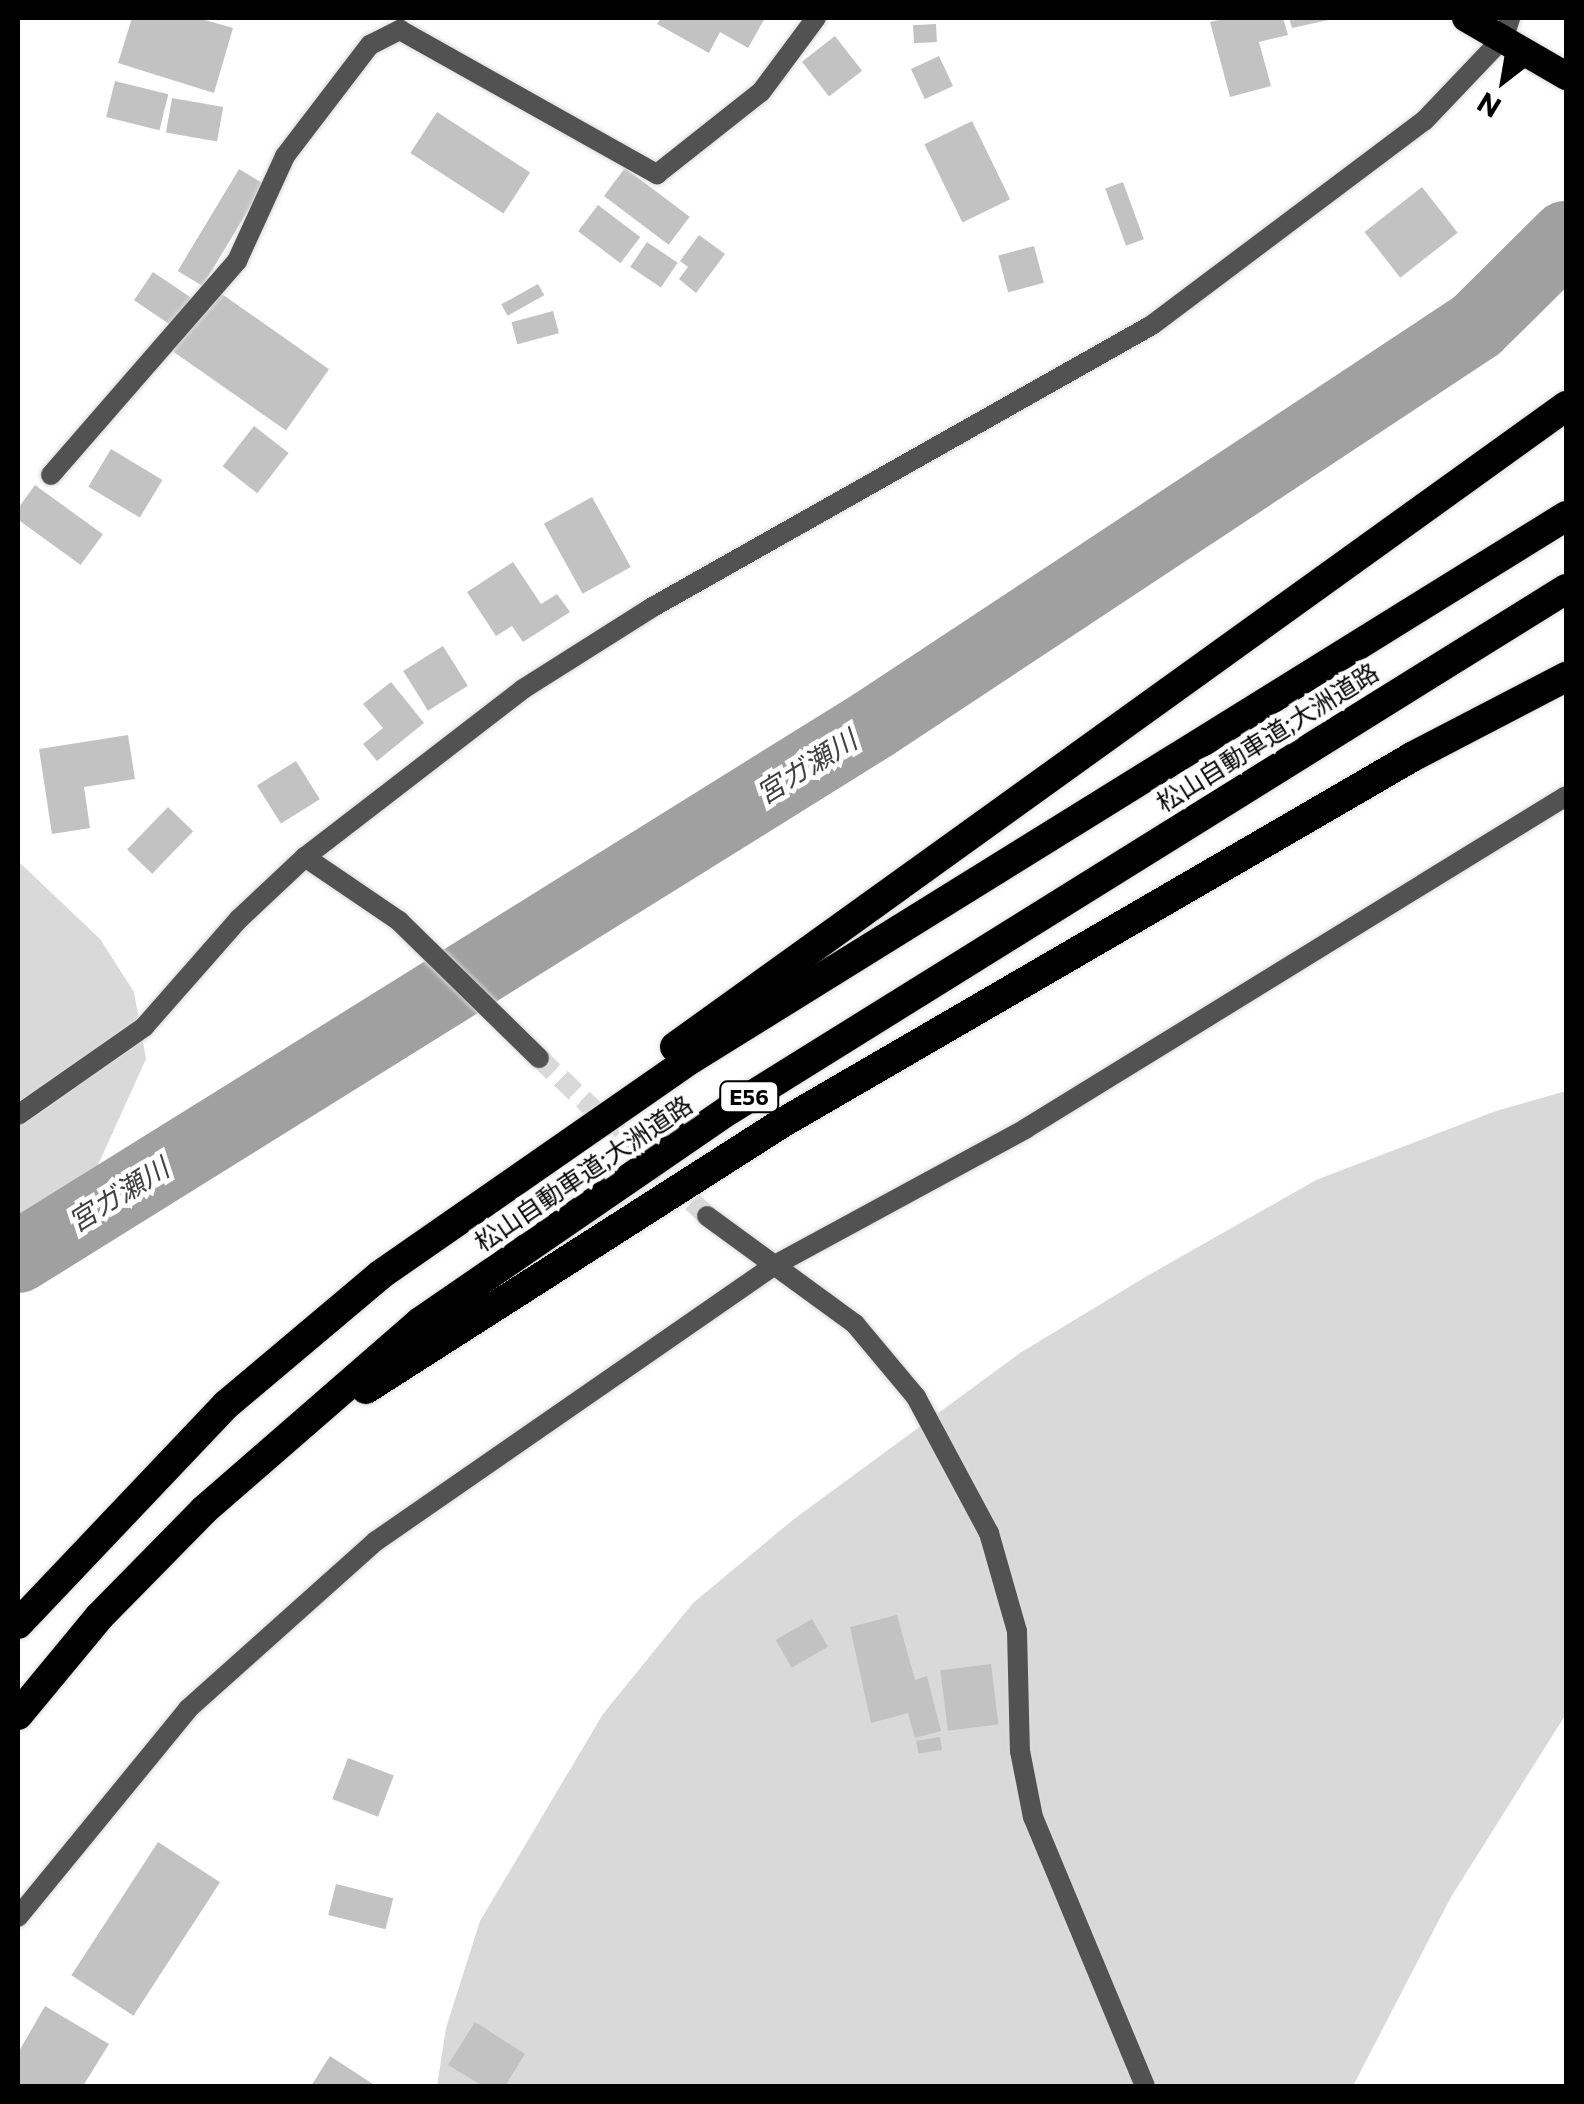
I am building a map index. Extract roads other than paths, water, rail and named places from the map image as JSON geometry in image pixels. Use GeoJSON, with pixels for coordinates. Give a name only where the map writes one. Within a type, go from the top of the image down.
{"type":"FeatureCollection","features":[{"type":"Feature","properties":{"kind":"highway"},"geometry":{"type":"LineString","coordinates":[[1466,18],[1507,27],[1566,76]]}},
{"type":"Feature","properties":{"kind":"highway"},"geometry":{"type":"LineString","coordinates":[[380,1275],[550,1134],[1566,406]]}},
{"type":"Feature","properties":{"kind":"highway","name":"松山自動車道;大洲道路"},"geometry":{"type":"LineString","coordinates":[[18,1624],[227,1404],[380,1275],[690,1059],[1566,516]]}},
{"type":"Feature","properties":{"kind":"highway","name":"松山自動車道;大洲道路"},"geometry":{"type":"LineString","coordinates":[[18,1715],[100,1617],[272,1448],[420,1322],[600,1192],[1566,589]]}},
{"type":"Feature","properties":{"kind":"highway"},"geometry":{"type":"LineString","coordinates":[[272,1448],[798,1113],[1412,757],[1566,676]]}},
{"type":"Feature","properties":{"kind":"street"},"geometry":{"type":"LineString","coordinates":[[51,475],[237,260],[284,156],[370,45],[400,30],[656,174],[760,92],[816,18]]}},
{"type":"Feature","properties":{"kind":"street"},"geometry":{"type":"LineString","coordinates":[[18,1115],[144,1027],[239,919],[305,857],[522,689],[635,618],[1152,324],[1424,121],[1507,27]]}},
{"type":"Feature","properties":{"kind":"street"},"geometry":{"type":"LineString","coordinates":[[18,1917],[188,1709],[376,1541],[775,1265],[1042,1119],[1566,796]]}},
{"type":"Feature","properties":{"kind":"street"},"geometry":{"type":"LineString","coordinates":[[305,857],[399,921],[539,1058]]}},
{"type":"Feature","properties":{"kind":"street"},"geometry":{"type":"LineString","coordinates":[[707,1216],[854,1324],[916,1397],[990,1534],[1017,1631],[1020,1752],[1033,1817],[1145,2086]]}},
{"type":"Feature","properties":{"kind":"waterway","name":"宮ガ瀬川"},"geometry":{"type":"LineString","coordinates":[[18,1257],[874,724],[1476,326],[1566,237]]}},
{"type":"Feature","properties":{"kind":"tunnel"},"geometry":{"type":"LineString","coordinates":[[539,1058],[707,1216]]}}]}
